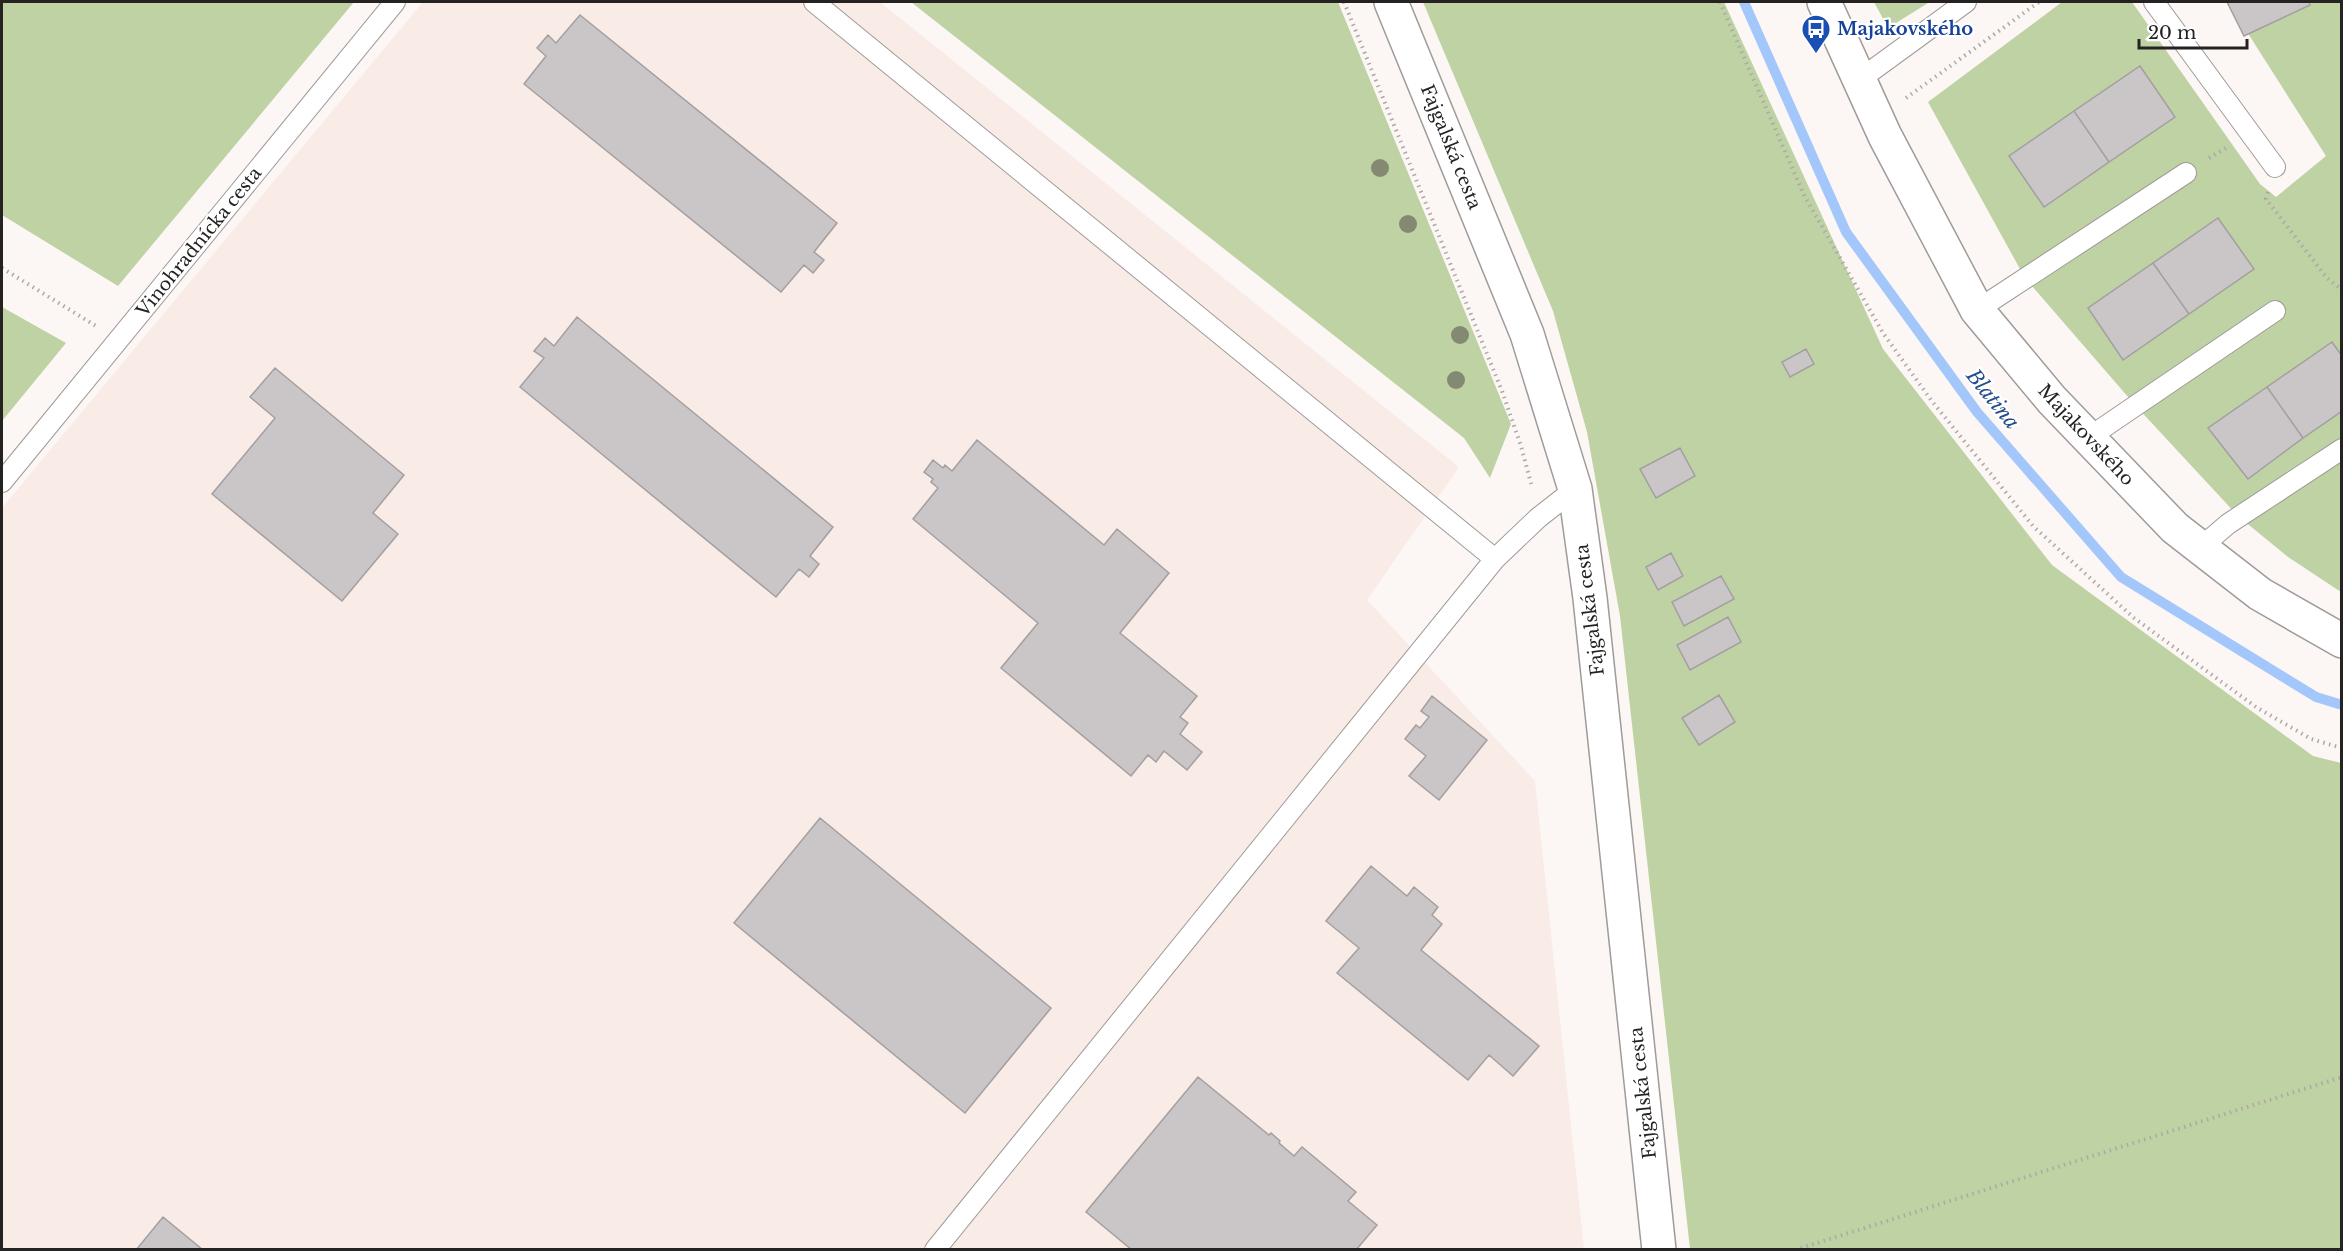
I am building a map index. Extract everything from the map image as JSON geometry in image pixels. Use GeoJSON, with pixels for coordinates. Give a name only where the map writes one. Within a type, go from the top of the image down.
{"type":"FeatureCollection","features":[{"type":"Feature","properties":{"kind":"street","name":"Fajgalská cesta"},"geometry":{"type":"LineString","coordinates":[[1391,2],[1527,334],[1575,489],[1590,598],[1659,1250]]}},
{"type":"Feature","properties":{"kind":"street","name":"Majakovského"},"geometry":{"type":"LineString","coordinates":[[1824,2],[1885,136],[1977,310],[2052,400],[2175,528],[2260,594],[2342,641]]}},
{"type":"Feature","properties":{"kind":"lane","name":"Vinohradnícka cesta"},"geometry":{"type":"LineString","coordinates":[[2,482],[395,2]]}},
{"type":"Feature","properties":{"kind":"lane"},"geometry":{"type":"LineString","coordinates":[[814,2],[1496,559]]}},
{"type":"Feature","properties":{"kind":"lane"},"geometry":{"type":"LineString","coordinates":[[1859,80],[1966,2]]}},
{"type":"Feature","properties":{"kind":"lane"},"geometry":{"type":"LineString","coordinates":[[2154,2],[2274,167]]}},
{"type":"Feature","properties":{"kind":"lane"},"geometry":{"type":"LineString","coordinates":[[1977,310],[2186,173]]}},
{"type":"Feature","properties":{"kind":"lane"},"geometry":{"type":"LineString","coordinates":[[2088,438],[2274,311]]}},
{"type":"Feature","properties":{"kind":"lane"},"geometry":{"type":"LineString","coordinates":[[2200,548],[2228,524],[2342,449]]}},
{"type":"Feature","properties":{"kind":"lane"},"geometry":{"type":"LineString","coordinates":[[935,1250],[1496,559],[1538,518],[1575,489]]}},
{"type":"Feature","properties":{"kind":"path"},"geometry":{"type":"LineString","coordinates":[[1344,2],[1502,392],[1521,446]]}},
{"type":"Feature","properties":{"kind":"path"},"geometry":{"type":"LineString","coordinates":[[1720,2],[1804,195],[1882,333],[1931,400],[2033,526],[2134,618],[2256,707],[2311,739],[2342,748]]}},
{"type":"Feature","properties":{"kind":"path"},"geometry":{"type":"LineString","coordinates":[[1906,98],[2039,2]]}},
{"type":"Feature","properties":{"kind":"path"},"geometry":{"type":"LineString","coordinates":[[2186,173],[2249,132]]}},
{"type":"Feature","properties":{"kind":"path"},"geometry":{"type":"LineString","coordinates":[[2274,167],[2266,199],[2327,278],[2342,290]]}},
{"type":"Feature","properties":{"kind":"path"},"geometry":{"type":"LineString","coordinates":[[2,268],[119,340]]}},
{"type":"Feature","properties":{"kind":"path"},"geometry":{"type":"LineString","coordinates":[[1795,1250],[2342,1077]]}},
{"type":"Feature","properties":{"kind":"shaded area"},"geometry":{"type":"Polygon","coordinates":[[[423,2],[880,2],[1459,467],[1367,600],[1535,781],[1584,1249],[2,1250],[2,508],[423,2]]]}},
{"type":"Feature","properties":{"kind":"green space"},"geometry":{"type":"Polygon","coordinates":[[[2,2],[354,2],[118,286],[2,215],[2,2]]]}},
{"type":"Feature","properties":{"kind":"green space"},"geometry":{"type":"Polygon","coordinates":[[[911,2],[1338,2],[1511,424],[1490,478],[1464,438],[911,2]]]}},
{"type":"Feature","properties":{"kind":"green space"},"geometry":{"type":"Polygon","coordinates":[[[1423,2],[1724,2],[1883,349],[2052,565],[2313,756],[2341,763],[2341,1249],[1690,1249],[1620,616],[1587,432],[1553,311],[1423,2]]]}},
{"type":"Feature","properties":{"kind":"green space"},"geometry":{"type":"Polygon","coordinates":[[[1874,2],[1927,2],[1928,3],[1888,28],[1874,2]]]}},
{"type":"Feature","properties":{"kind":"green space"},"geometry":{"type":"Polygon","coordinates":[[[2062,2],[2132,2],[2260,184],[2276,197],[2326,156],[2228,2],[2341,2],[2341,592],[2288,557],[2238,516],[2135,405],[2025,278],[1928,102],[2062,2]]]}},
{"type":"Feature","properties":{"kind":"green space"},"geometry":{"type":"Polygon","coordinates":[[[2,307],[66,343],[2,421],[2,307]]]}},
{"type":"Feature","properties":{"kind":"building"},"geometry":{"type":"Polygon","coordinates":[[[2227,2],[2309,2],[2310,5],[2244,36],[2227,2]]]}},
{"type":"Feature","properties":{"kind":"building"},"geometry":{"type":"Polygon","coordinates":[[[580,15],[837,223],[814,252],[824,260],[813,273],[804,265],[781,292],[524,84],[546,56],[537,48],[548,35],[556,43],[580,15]]]}},
{"type":"Feature","properties":{"kind":"building"},"geometry":{"type":"Polygon","coordinates":[[[2140,66],[2175,117],[2109,162],[2074,111],[2140,66]]]}},
{"type":"Feature","properties":{"kind":"building"},"geometry":{"type":"Polygon","coordinates":[[[2074,111],[2109,162],[2044,207],[2009,156],[2074,111]]]}},
{"type":"Feature","properties":{"kind":"building"},"geometry":{"type":"Polygon","coordinates":[[[2218,218],[2254,269],[2189,314],[2153,263],[2218,218]]]}},
{"type":"Feature","properties":{"kind":"building"},"geometry":{"type":"Polygon","coordinates":[[[2153,263],[2189,314],[2123,360],[2088,308],[2153,263]]]}},
{"type":"Feature","properties":{"kind":"building"},"geometry":{"type":"Polygon","coordinates":[[[577,317],[833,527],[810,556],[819,564],[809,577],[799,569],[776,597],[520,387],[544,358],[534,351],[545,338],[554,346],[577,317]]]}},
{"type":"Feature","properties":{"kind":"building"},"geometry":{"type":"Polygon","coordinates":[[[2332,342],[2342,356],[2342,411],[2303,438],[2267,387],[2332,342]]]}},
{"type":"Feature","properties":{"kind":"building"},"geometry":{"type":"Polygon","coordinates":[[[1806,349],[1814,364],[1790,377],[1782,362],[1806,349]]]}},
{"type":"Feature","properties":{"kind":"building"},"geometry":{"type":"Polygon","coordinates":[[[275,368],[404,475],[373,513],[398,534],[342,601],[212,494],[275,418],[250,397],[275,368]]]}},
{"type":"Feature","properties":{"kind":"building"},"geometry":{"type":"Polygon","coordinates":[[[2267,387],[2303,438],[2248,479],[2208,428],[2267,387]]]}},
{"type":"Feature","properties":{"kind":"building"},"geometry":{"type":"Polygon","coordinates":[[[977,440],[1104,545],[1117,529],[1169,573],[1120,633],[1197,696],[1180,717],[1188,723],[1180,734],[1202,752],[1187,770],[1164,751],[1156,762],[1148,755],[1131,776],[1001,668],[1038,623],[913,519],[938,488],[931,482],[933,479],[924,472],[933,460],[943,468],[945,465],[952,471],[977,440]]]}},
{"type":"Feature","properties":{"kind":"building"},"geometry":{"type":"Polygon","coordinates":[[[1680,448],[1695,476],[1656,498],[1640,469],[1680,448]]]}},
{"type":"Feature","properties":{"kind":"building"},"geometry":{"type":"Polygon","coordinates":[[[1671,553],[1683,576],[1658,590],[1646,567],[1671,553]]]}},
{"type":"Feature","properties":{"kind":"building"},"geometry":{"type":"Polygon","coordinates":[[[1721,576],[1734,599],[1684,626],[1672,602],[1721,576]]]}},
{"type":"Feature","properties":{"kind":"building"},"geometry":{"type":"Polygon","coordinates":[[[1728,617],[1741,642],[1690,670],[1677,645],[1728,617]]]}},
{"type":"Feature","properties":{"kind":"building"},"geometry":{"type":"Polygon","coordinates":[[[1719,695],[1735,722],[1699,745],[1682,718],[1719,695]]]}},
{"type":"Feature","properties":{"kind":"building"},"geometry":{"type":"Polygon","coordinates":[[[1432,696],[1487,740],[1439,800],[1409,776],[1426,756],[1405,739],[1416,725],[1420,728],[1429,717],[1421,711],[1432,696]]]}},
{"type":"Feature","properties":{"kind":"building"},"geometry":{"type":"Polygon","coordinates":[[[820,818],[1051,1008],[965,1113],[734,923],[820,818]]]}},
{"type":"Feature","properties":{"kind":"building"},"geometry":{"type":"Polygon","coordinates":[[[1371,866],[1407,896],[1414,887],[1438,907],[1432,915],[1442,924],[1421,950],[1539,1046],[1513,1076],[1489,1055],[1468,1080],[1337,973],[1359,948],[1326,921],[1371,866]]]}},
{"type":"Feature","properties":{"kind":"building"},"geometry":{"type":"Polygon","coordinates":[[[1198,1077],[1269,1135],[1271,1133],[1294,1156],[1302,1147],[1356,1192],[1348,1201],[1377,1225],[1356,1250],[1132,1250],[1086,1212],[1198,1077]]]}},
{"type":"Feature","properties":{"kind":"building"},"geometry":{"type":"Polygon","coordinates":[[[163,1217],[203,1250],[136,1250],[163,1217]]]}},
{"type":"Feature","properties":{"kind":"waterway","name":"Blatina"},"geometry":{"type":"LineString","coordinates":[[1744,2],[1846,232],[1977,412],[2121,577],[2316,697],[2342,705]]}},
{"type":"Feature","properties":{"kind":"place","name":"Majakovského"},"geometry":{"type":"Point","coordinates":[1816,54]}}]}
